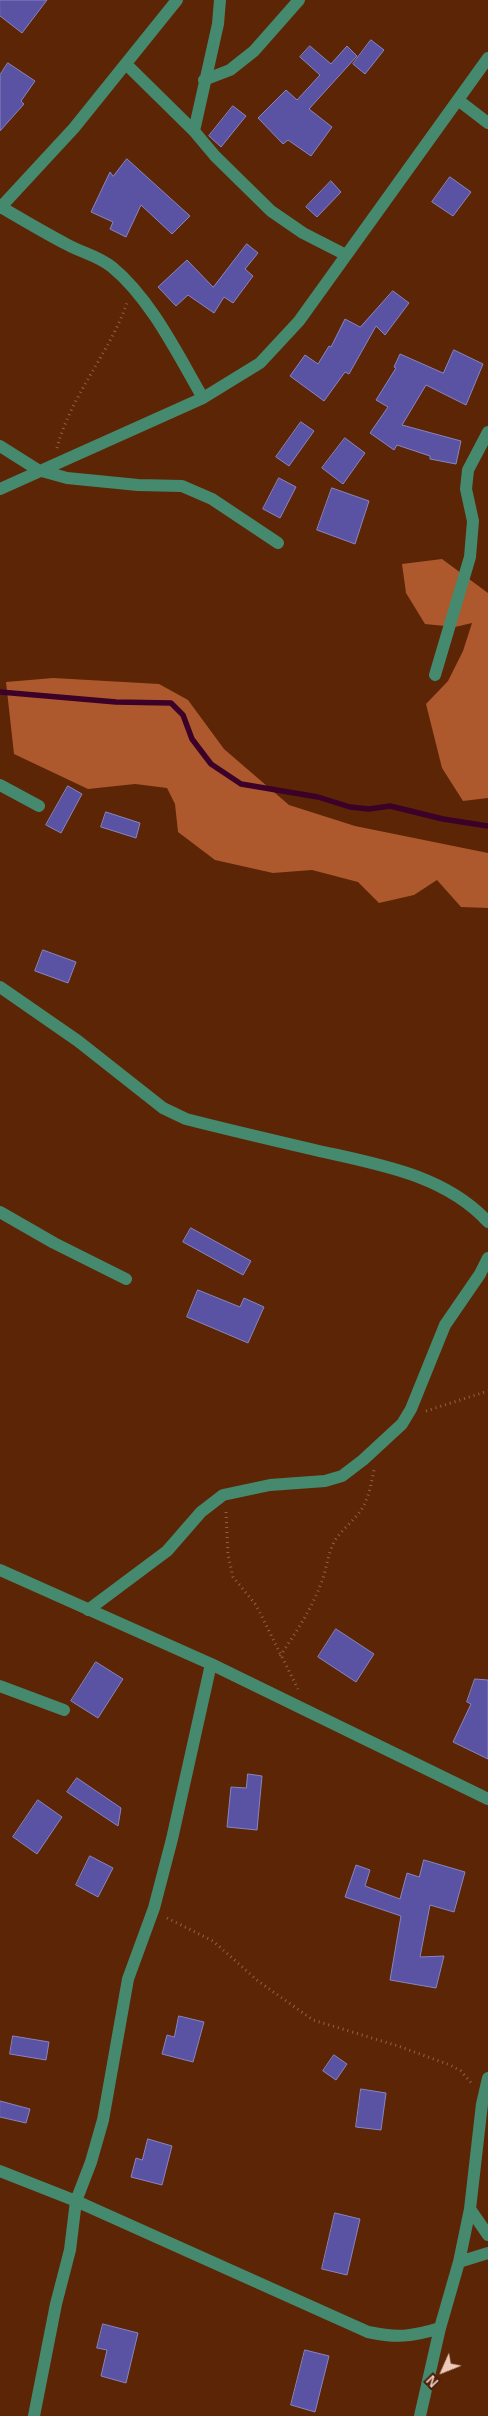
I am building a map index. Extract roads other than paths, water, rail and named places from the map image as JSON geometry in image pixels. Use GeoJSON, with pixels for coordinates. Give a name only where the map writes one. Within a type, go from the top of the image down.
{"type":"FeatureCollection","features":[{"type":"Feature","properties":{"kind":"street"},"geometry":{"type":"LineString","coordinates":[[177,0],[106,86],[69,135],[1,208],[64,243],[96,256],[112,268],[134,290],[162,329],[203,398]]}},
{"type":"Feature","properties":{"kind":"street"},"geometry":{"type":"LineString","coordinates":[[194,131],[218,24],[220,0]]}},
{"type":"Feature","properties":{"kind":"street"},"geometry":{"type":"LineString","coordinates":[[204,80],[230,70],[254,51],[299,0]]}},
{"type":"Feature","properties":{"kind":"street"},"geometry":{"type":"LineString","coordinates":[[0,489],[38,470],[203,398],[260,363],[299,321],[488,58]]}},
{"type":"Feature","properties":{"kind":"street"},"geometry":{"type":"LineString","coordinates":[[126,64],[271,211],[303,233],[346,255]]}},
{"type":"Feature","properties":{"kind":"street"},"geometry":{"type":"LineString","coordinates":[[458,100],[488,123]]}},
{"type":"Feature","properties":{"kind":"street"},"geometry":{"type":"LineString","coordinates":[[435,675],[470,557],[473,521],[466,489],[468,470],[488,432]]}},
{"type":"Feature","properties":{"kind":"street"},"geometry":{"type":"LineString","coordinates":[[0,446],[38,470],[67,478],[138,485],[182,486],[212,499],[278,543]]}},
{"type":"Feature","properties":{"kind":"street"},"geometry":{"type":"LineString","coordinates":[[0,785],[39,806]]}},
{"type":"Feature","properties":{"kind":"street"},"geometry":{"type":"LineString","coordinates":[[0,987],[78,1041],[163,1108],[186,1120],[396,1168],[440,1186],[482,1215],[488,1222]]}},
{"type":"Feature","properties":{"kind":"street"},"geometry":{"type":"LineString","coordinates":[[0,1212],[54,1243],[126,1279]]}},
{"type":"Feature","properties":{"kind":"street"},"geometry":{"type":"LineString","coordinates":[[88,1610],[167,1551],[201,1512],[223,1495],[270,1485],[326,1481],[342,1476],[379,1445],[402,1424],[445,1326],[480,1274],[488,1258]]}},
{"type":"Feature","properties":{"kind":"street"},"geometry":{"type":"LineString","coordinates":[[0,1570],[211,1664],[488,1799]]}},
{"type":"Feature","properties":{"kind":"street"},"geometry":{"type":"LineString","coordinates":[[0,1583],[12,1575]]}},
{"type":"Feature","properties":{"kind":"street"},"geometry":{"type":"LineString","coordinates":[[34,2416],[56,2304],[70,2250],[76,2201],[91,2162],[103,2120],[128,1979],[154,1908],[182,1798],[211,1664]]}},
{"type":"Feature","properties":{"kind":"street"},"geometry":{"type":"LineString","coordinates":[[0,1686],[64,1710]]}},
{"type":"Feature","properties":{"kind":"street"},"geometry":{"type":"LineString","coordinates":[[420,2416],[440,2328],[459,2262],[470,2209],[482,2104],[488,2078]]}},
{"type":"Feature","properties":{"kind":"street"},"geometry":{"type":"LineString","coordinates":[[0,2171],[76,2201],[368,2332],[395,2337],[415,2336],[440,2328]]}},
{"type":"Feature","properties":{"kind":"street"},"geometry":{"type":"LineString","coordinates":[[470,2209],[488,2235]]}},
{"type":"Feature","properties":{"kind":"street"},"geometry":{"type":"LineString","coordinates":[[459,2262],[488,2253]]}},
{"type":"Feature","properties":{"kind":"waterway"},"geometry":{"type":"LineString","coordinates":[[0,692],[116,702],[171,703],[183,715],[192,739],[211,764],[241,784],[318,797],[350,807],[369,809],[390,806],[443,819],[488,826]]}}]}
